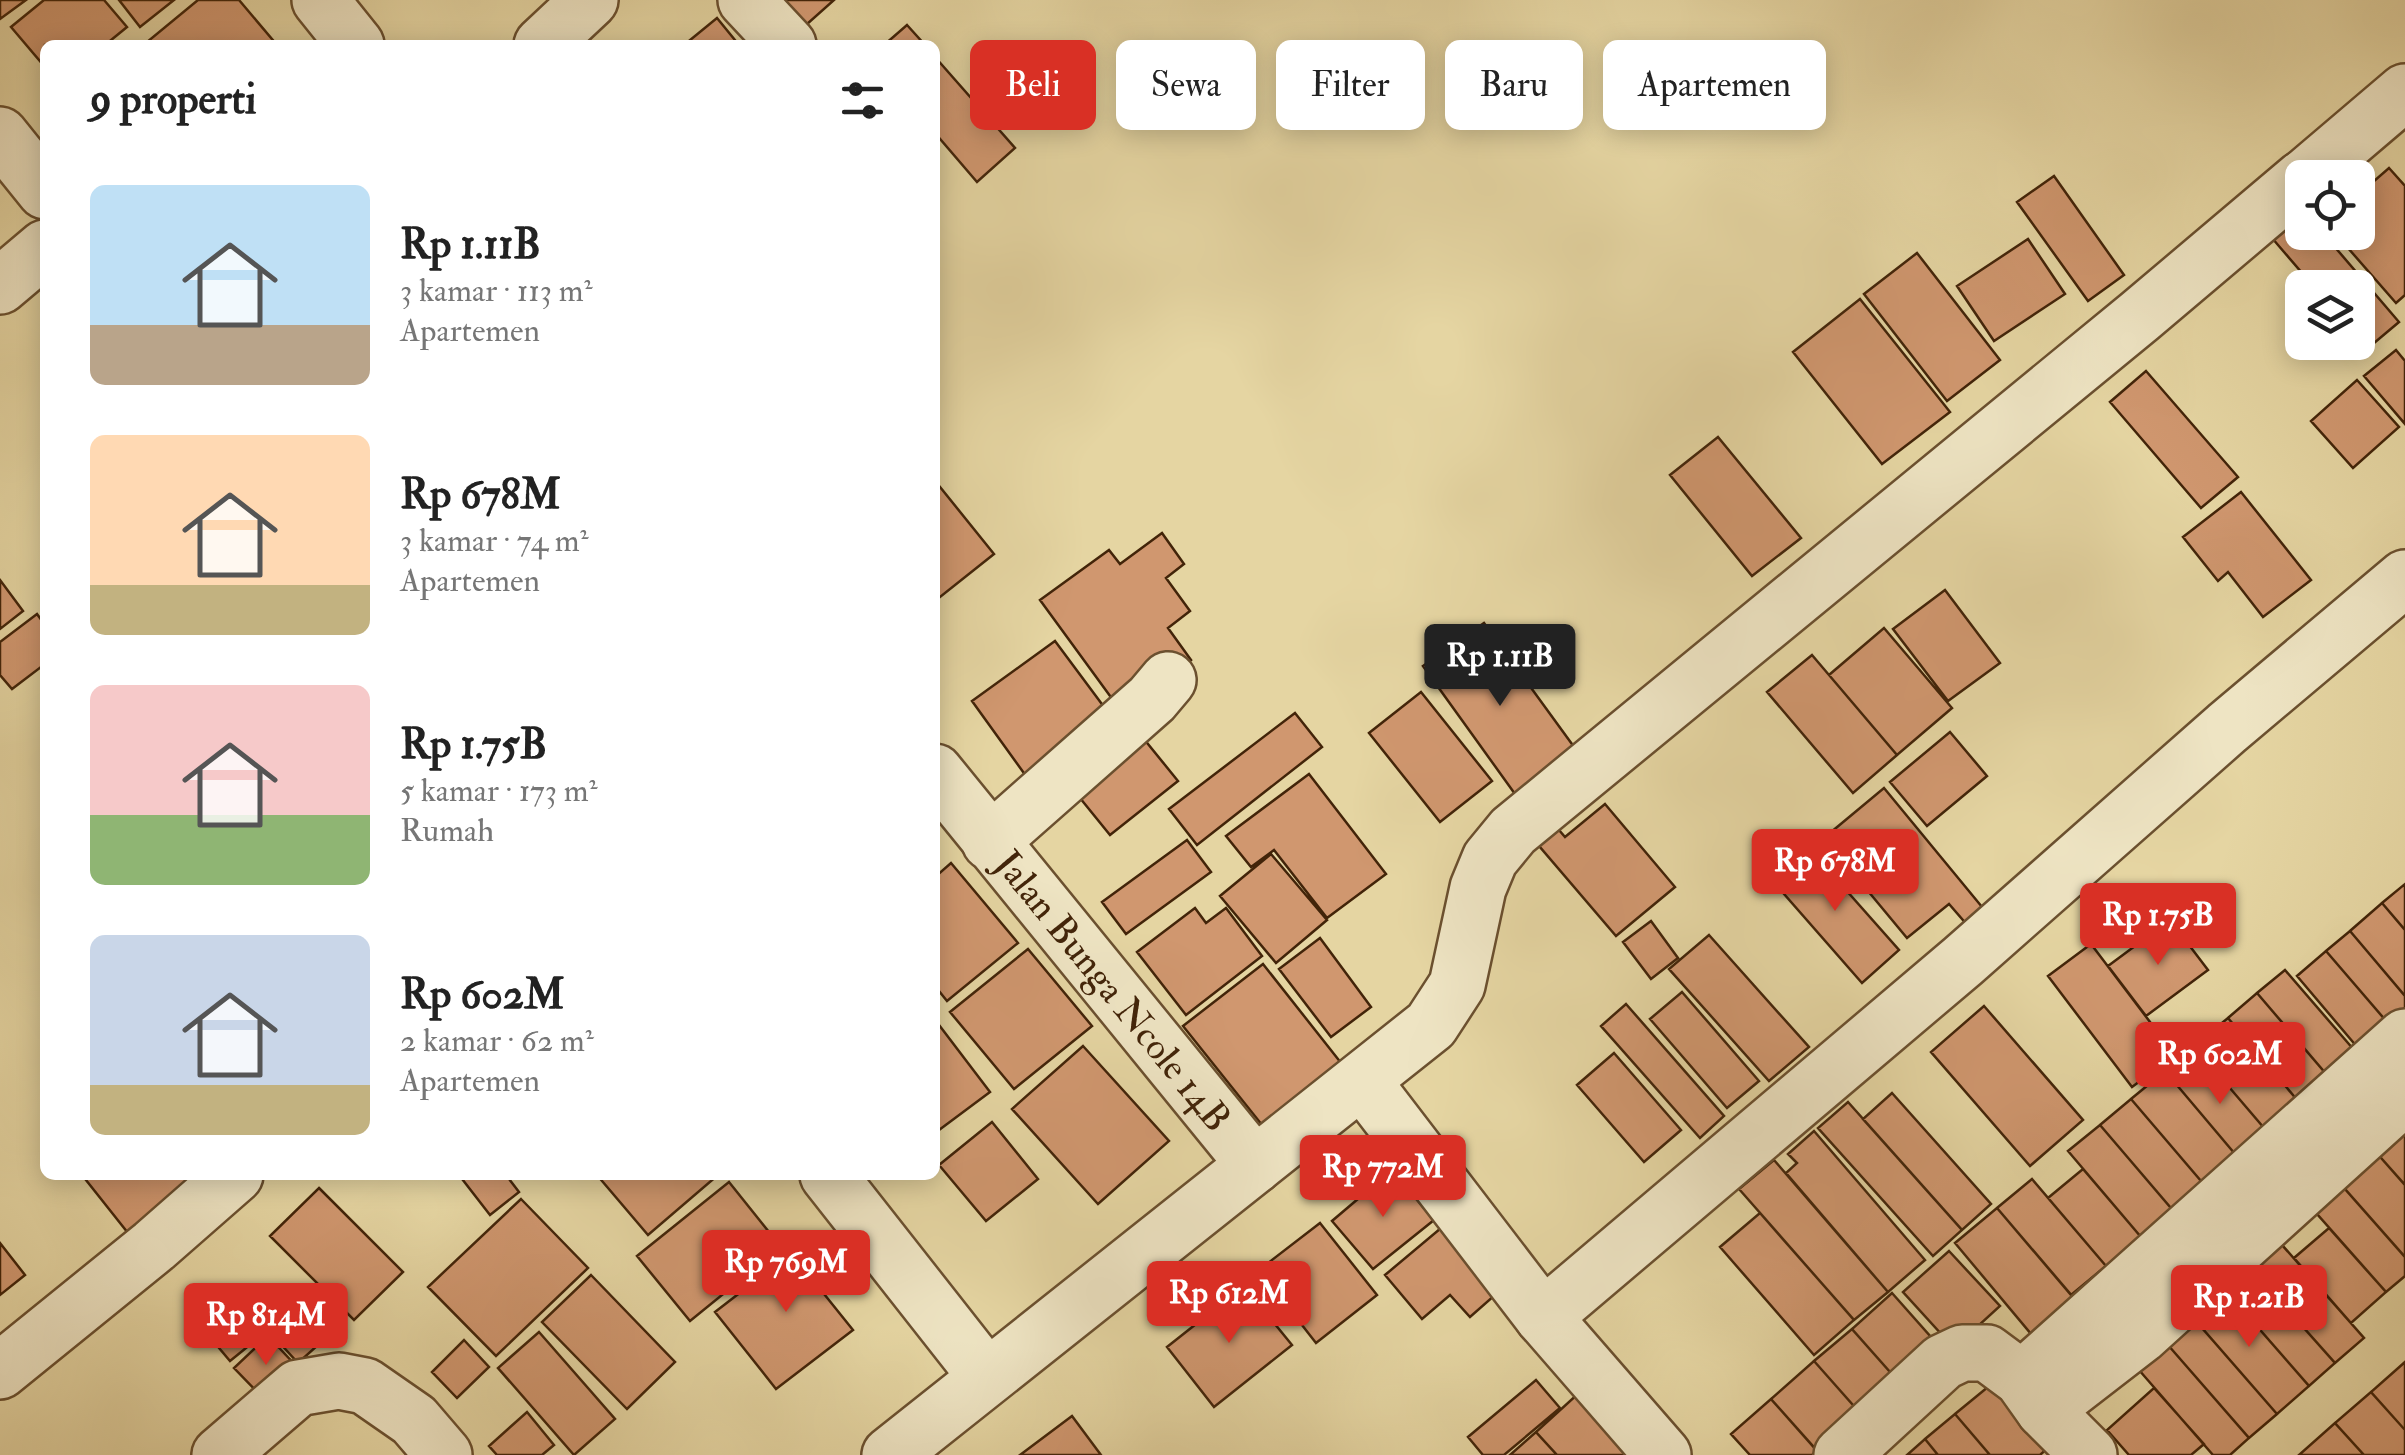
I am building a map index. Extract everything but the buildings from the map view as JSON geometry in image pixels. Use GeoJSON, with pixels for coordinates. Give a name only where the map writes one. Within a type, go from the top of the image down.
{"type":"FeatureCollection","features":[{"type":"Feature","properties":{"kind":"street"},"geometry":{"type":"LineString","coordinates":[[320,0],[352,40]]}},
{"type":"Feature","properties":{"kind":"street"},"geometry":{"type":"LineString","coordinates":[[547,40],[590,0]]}},
{"type":"Feature","properties":{"kind":"street"},"geometry":{"type":"LineString","coordinates":[[746,0],[783,40]]}},
{"type":"Feature","properties":{"kind":"street"},"geometry":{"type":"LineString","coordinates":[[2324,160],[2405,92]]}},
{"type":"Feature","properties":{"kind":"street"},"geometry":{"type":"LineString","coordinates":[[0,135],[40,184]]}},
{"type":"Feature","properties":{"kind":"street"},"geometry":{"type":"LineString","coordinates":[[890,1455],[1431,1024],[1458,985],[1478,888],[1490,859],[1513,831],[2285,193]]}},
{"type":"Feature","properties":{"kind":"street"},"geometry":{"type":"LineString","coordinates":[[0,286],[40,252]]}},
{"type":"Feature","properties":{"kind":"street"},"geometry":{"type":"LineString","coordinates":[[1543,1317],[1963,961],[2212,741],[2405,578]]}},
{"type":"Feature","properties":{"kind":"street"},"geometry":{"type":"LineString","coordinates":[[990,842],[1152,699],[1168,680]]}},
{"type":"Feature","properties":{"kind":"street","name":"Jalan Bunga Ncole 14B"},"geometry":{"type":"LineString","coordinates":[[940,778],[1255,1165]]}},
{"type":"Feature","properties":{"kind":"street"},"geometry":{"type":"LineString","coordinates":[[2033,1394],[2405,1037]]}},
{"type":"Feature","properties":{"kind":"street"},"geometry":{"type":"LineString","coordinates":[[1362,1082],[1543,1317],[1663,1455]]}},
{"type":"Feature","properties":{"kind":"street"},"geometry":{"type":"LineString","coordinates":[[2033,1394],[2141,1335],[2405,1096]]}},
{"type":"Feature","properties":{"kind":"street"},"geometry":{"type":"LineString","coordinates":[[0,1371],[228,1180]]}},
{"type":"Feature","properties":{"kind":"street"},"geometry":{"type":"LineString","coordinates":[[832,1180],[986,1376]]}},
{"type":"Feature","properties":{"kind":"street"},"geometry":{"type":"LineString","coordinates":[[1842,1455],[1942,1362],[1962,1353],[1987,1354],[2033,1394],[2089,1455]]}},
{"type":"Feature","properties":{"kind":"street"},"geometry":{"type":"LineString","coordinates":[[220,1455],[298,1388],[339,1381],[365,1386],[414,1420],[444,1455]]}}]}
